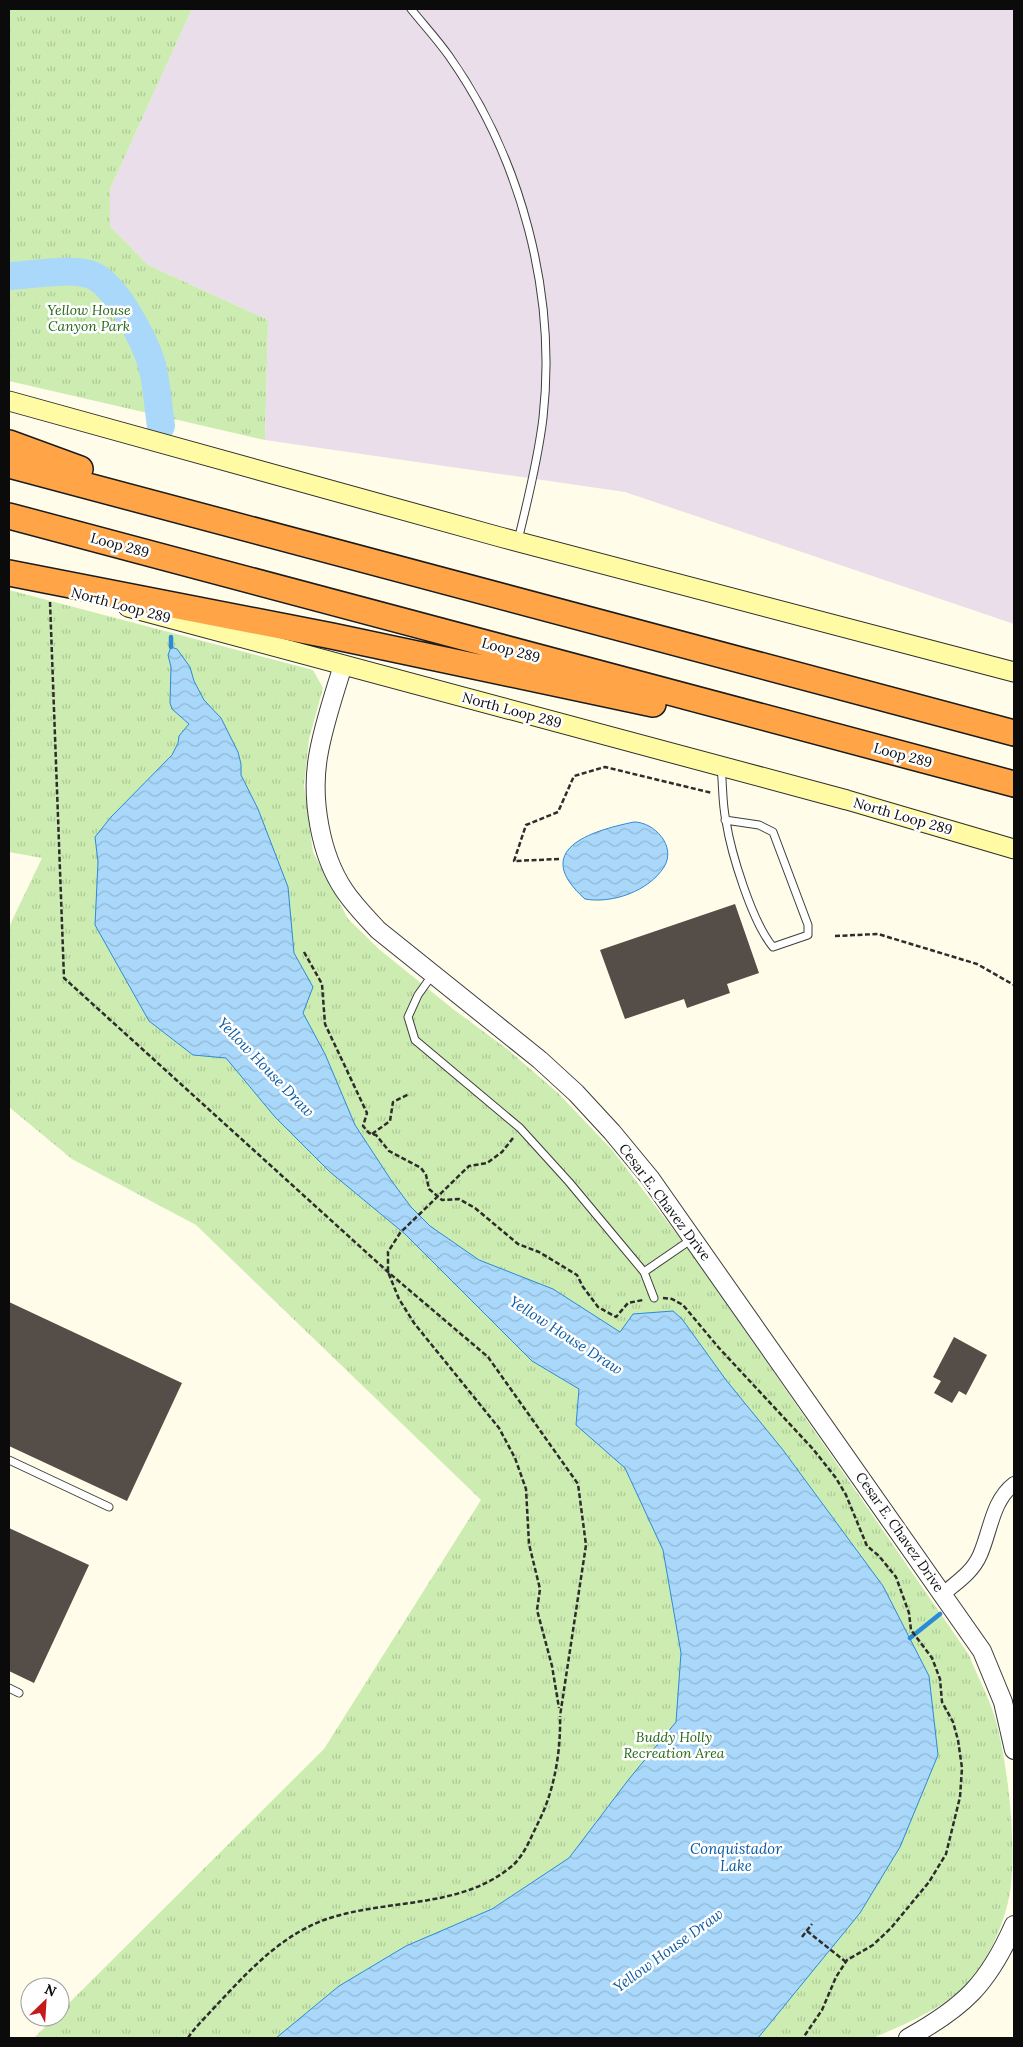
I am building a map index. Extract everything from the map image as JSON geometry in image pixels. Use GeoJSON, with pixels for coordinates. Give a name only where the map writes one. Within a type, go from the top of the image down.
{"type":"FeatureCollection","features":[{"type":"Feature","properties":{"kind":"highway"},"geometry":{"type":"LineString","coordinates":[[9,443],[104,477],[189,512]]}},
{"type":"Feature","properties":{"kind":"highway"},"geometry":{"type":"LineString","coordinates":[[9,465],[1014,733]]}},
{"type":"Feature","properties":{"kind":"highway","name":"Loop 289"},"geometry":{"type":"LineString","coordinates":[[9,516],[1014,784]]}},
{"type":"Feature","properties":{"kind":"highway"},"geometry":{"type":"LineString","coordinates":[[9,574],[521,675],[699,714],[748,728],[804,728]]}},
{"type":"Feature","properties":{"kind":"highway"},"geometry":{"type":"LineString","coordinates":[[934,711],[1014,728]]}},
{"type":"Feature","properties":{"kind":"main road"},"geometry":{"type":"LineString","coordinates":[[9,401],[517,542],[1014,672]]}},
{"type":"Feature","properties":{"kind":"main road","name":"North Loop 289"},"geometry":{"type":"LineString","coordinates":[[9,574],[847,800],[1014,849]]}},
{"type":"Feature","properties":{"kind":"street","name":"Cesar E. Chavez Drive"},"geometry":{"type":"LineString","coordinates":[[343,665],[318,758],[318,811],[332,865],[343,888],[358,909],[378,930],[540,1060],[576,1094],[650,1178],[982,1651],[1003,1702],[1014,1750]]}},
{"type":"Feature","properties":{"kind":"street"},"geometry":{"type":"LineString","coordinates":[[943,1594],[968,1575],[979,1557],[997,1504],[1005,1491],[1014,1484]]}},
{"type":"Feature","properties":{"kind":"street"},"geometry":{"type":"LineString","coordinates":[[908,2038],[926,2034],[980,1986],[1000,1958],[1014,1924]]}},
{"type":"Feature","properties":{"kind":"lane"},"geometry":{"type":"LineString","coordinates":[[411,9],[449,56],[477,102],[500,149],[520,202],[540,284],[546,326],[543,417],[529,494],[517,542]]}},
{"type":"Feature","properties":{"kind":"lane"},"geometry":{"type":"LineString","coordinates":[[721,766],[725,820],[738,868],[764,936],[773,947],[808,935],[808,925],[773,832],[759,825],[725,820]]}},
{"type":"Feature","properties":{"kind":"lane"},"geometry":{"type":"LineString","coordinates":[[433,974],[418,995],[408,1017],[415,1040],[520,1128],[569,1182],[644,1272],[654,1298]]}},
{"type":"Feature","properties":{"kind":"lane"},"geometry":{"type":"LineString","coordinates":[[644,1272],[693,1238]]}},
{"type":"Feature","properties":{"kind":"lane"},"geometry":{"type":"LineString","coordinates":[[9,1460],[109,1507]]}},
{"type":"Feature","properties":{"kind":"lane"},"geometry":{"type":"LineString","coordinates":[[9,1688],[19,1693]]}},
{"type":"Feature","properties":{"kind":"path"},"geometry":{"type":"LineString","coordinates":[[49,586],[64,978],[388,1272],[488,1356],[578,1484],[586,1545],[560,1716]]}},
{"type":"Feature","properties":{"kind":"path"},"geometry":{"type":"LineString","coordinates":[[560,859],[514,861],[526,826],[558,812],[574,776],[605,767],[724,796]]}},
{"type":"Feature","properties":{"kind":"path"},"geometry":{"type":"LineString","coordinates":[[835,936],[878,934],[977,964],[1014,985]]}},
{"type":"Feature","properties":{"kind":"path"},"geometry":{"type":"LineString","coordinates":[[304,952],[322,984],[325,1024],[367,1113],[363,1126],[376,1135],[389,1151],[421,1168],[426,1175],[429,1189],[437,1197],[442,1200],[459,1200],[475,1208],[518,1244],[539,1252],[578,1275],[583,1287],[598,1307],[616,1317],[628,1303],[654,1298],[672,1299],[683,1305],[739,1370],[757,1386],[777,1412],[813,1449],[836,1478],[846,1494],[867,1546],[879,1556],[896,1577],[909,1612],[911,1630],[932,1658],[940,1679],[942,1702],[955,1731],[962,1768],[960,1797],[946,1854],[929,1882],[891,1928],[873,1945],[846,1962],[836,1977],[822,2010],[803,2038]]}},
{"type":"Feature","properties":{"kind":"path"},"geometry":{"type":"LineString","coordinates":[[372,1134],[390,1121],[392,1102],[409,1094]]}},
{"type":"Feature","properties":{"kind":"path"},"geometry":{"type":"LineString","coordinates":[[188,2038],[234,1985],[274,1949],[303,1931],[324,1920],[345,1914],[443,1897],[467,1890],[513,1865],[527,1846],[548,1800],[560,1736],[559,1698],[537,1610],[540,1589],[529,1544],[526,1489],[515,1458],[499,1428],[414,1323],[399,1299],[388,1272],[388,1252],[400,1233],[469,1166],[487,1163],[502,1152],[520,1128]]}},
{"type":"Feature","properties":{"kind":"path"},"geometry":{"type":"LineString","coordinates":[[802,1937],[812,1924]]}},
{"type":"Feature","properties":{"kind":"path"},"geometry":{"type":"LineString","coordinates":[[807,1930],[846,1962]]}},
{"type":"Feature","properties":{"kind":"shaded area"},"geometry":{"type":"Polygon","coordinates":[[[192,9],[1014,9],[1014,624],[625,492],[265,440],[268,320],[148,265],[110,226],[110,189],[192,9]]]}},
{"type":"Feature","properties":{"kind":"green space","name":"Yellow House Canyon Park"},"geometry":{"type":"Polygon","coordinates":[[[9,9],[192,9],[110,189],[110,226],[148,265],[268,320],[265,440],[9,381],[9,9]]]}},
{"type":"Feature","properties":{"kind":"green space","name":"Buddy Holly Recreation Area"},"geometry":{"type":"Polygon","coordinates":[[[9,590],[313,670],[323,688],[309,739],[304,786],[313,852],[348,919],[380,950],[453,1009],[507,1049],[558,1093],[613,1151],[690,1251],[969,1655],[986,1694],[1000,1737],[1008,1784],[1012,1861],[1008,1902],[1002,1923],[981,1966],[959,1992],[923,2015],[873,2038],[34,2038],[45,2027],[70,2027],[70,2002],[324,1749],[481,1500],[196,1225],[72,1159],[9,1107],[9,927],[42,858],[9,852],[9,590]]]}},
{"type":"Feature","properties":{"kind":"water","name":"Conquistador Lake"},"geometry":{"type":"Polygon","coordinates":[[[171,647],[177,649],[190,667],[194,681],[204,700],[221,718],[238,752],[241,775],[258,809],[288,887],[294,953],[313,987],[303,1013],[325,1054],[355,1125],[391,1180],[411,1207],[430,1226],[479,1260],[553,1289],[620,1332],[633,1314],[673,1311],[682,1319],[726,1380],[783,1450],[883,1586],[929,1676],[938,1755],[900,1847],[860,1913],[758,2038],[276,2038],[339,1986],[406,1946],[492,1909],[569,1858],[629,1779],[676,1722],[681,1653],[663,1550],[625,1468],[576,1425],[579,1389],[532,1361],[405,1234],[330,1172],[275,1117],[226,1058],[193,1055],[149,1021],[95,925],[98,862],[95,837],[111,817],[172,755],[179,736],[189,724],[172,709],[170,703],[171,667],[168,655],[171,647]]]}},
{"type":"Feature","properties":{"kind":"water"},"geometry":{"type":"Polygon","coordinates":[[[634,822],[649,826],[661,837],[668,851],[664,867],[649,883],[629,894],[607,899],[585,899],[570,882],[563,868],[565,855],[572,846],[585,837],[634,822]]]}},
{"type":"Feature","properties":{"kind":"building"},"geometry":{"type":"Polygon","coordinates":[[[735,904],[759,973],[727,984],[730,993],[687,1008],[684,999],[625,1019],[600,950],[735,904]]]}},
{"type":"Feature","properties":{"kind":"building"},"geometry":{"type":"Polygon","coordinates":[[[9,1302],[182,1383],[127,1501],[9,1446],[9,1302]]]}},
{"type":"Feature","properties":{"kind":"building"},"geometry":{"type":"Polygon","coordinates":[[[954,1337],[987,1355],[966,1395],[959,1391],[952,1403],[934,1393],[941,1381],[933,1377],[954,1337]]]}},
{"type":"Feature","properties":{"kind":"building"},"geometry":{"type":"Polygon","coordinates":[[[9,1528],[89,1565],[34,1683],[9,1671],[9,1528]]]}},
{"type":"Feature","properties":{"kind":"waterway","name":"Yellow House Draw"},"geometry":{"type":"LineString","coordinates":[[9,276],[79,272],[99,279],[108,287],[136,327],[148,354],[155,380],[161,426]]}},
{"type":"Feature","properties":{"kind":"waterway","name":"Yellow House Draw"},"geometry":{"type":"LineString","coordinates":[[171,637],[171,647]]}},
{"type":"Feature","properties":{"kind":"waterway"},"geometry":{"type":"LineString","coordinates":[[910,1638],[940,1614]]}}]}
